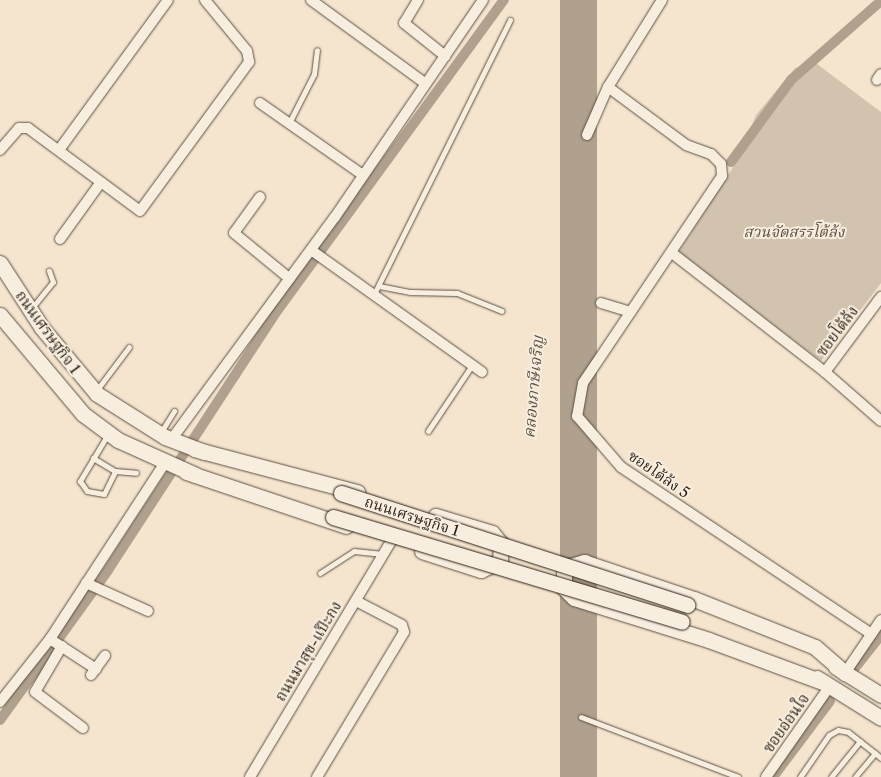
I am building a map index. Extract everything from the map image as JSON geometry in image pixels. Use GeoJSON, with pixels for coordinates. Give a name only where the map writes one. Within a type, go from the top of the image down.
{"type":"FeatureCollection","features":[{"type":"Feature","properties":{"kind":"main road","name":"ถนนเศรษฐกิจ 1"},"geometry":{"type":"LineString","coordinates":[[0,263],[30,310],[95,392],[166,437],[194,449],[341,493],[688,605],[789,643],[881,695]]}},
{"type":"Feature","properties":{"kind":"main road","name":"ถนนเศรษฐกิจ 1"},"geometry":{"type":"LineString","coordinates":[[2,323],[60,391],[108,433],[164,464],[682,622],[805,669],[881,718]]}},
{"type":"Feature","properties":{"kind":"main road"},"geometry":{"type":"LineString","coordinates":[[186,472],[481,570],[495,566],[503,550],[492,533],[336,485],[194,449]]}},
{"type":"Feature","properties":{"kind":"main road"},"geometry":{"type":"LineString","coordinates":[[828,685],[709,640],[574,598],[564,588],[564,574],[571,566],[584,562],[702,602],[815,647],[844,673]]}},
{"type":"Feature","properties":{"kind":"street"},"geometry":{"type":"LineString","coordinates":[[59,150],[168,0]]}},
{"type":"Feature","properties":{"kind":"street"},"geometry":{"type":"LineString","coordinates":[[0,150],[23,127],[59,150],[140,211],[249,62],[246,51],[205,0]]}},
{"type":"Feature","properties":{"kind":"street"},"geometry":{"type":"LineString","coordinates":[[311,0],[426,84]]}},
{"type":"Feature","properties":{"kind":"street"},"geometry":{"type":"LineString","coordinates":[[418,0],[404,23],[445,56]]}},
{"type":"Feature","properties":{"kind":"street"},"geometry":{"type":"LineString","coordinates":[[166,437],[290,279],[483,0]]}},
{"type":"Feature","properties":{"kind":"street"},"geometry":{"type":"LineString","coordinates":[[587,135],[608,87],[662,0]]}},
{"type":"Feature","properties":{"kind":"street","name":"ซอยโต้ล้ง 5"},"geometry":{"type":"LineString","coordinates":[[608,87],[686,145],[711,154],[721,164],[718,184],[583,383],[577,405],[582,426],[621,467],[870,634]]}},
{"type":"Feature","properties":{"kind":"street"},"geometry":{"type":"LineString","coordinates":[[260,103],[363,175]]}},
{"type":"Feature","properties":{"kind":"street"},"geometry":{"type":"LineString","coordinates":[[60,239],[102,182]]}},
{"type":"Feature","properties":{"kind":"street"},"geometry":{"type":"LineString","coordinates":[[260,198],[234,233],[290,279]]}},
{"type":"Feature","properties":{"kind":"street"},"geometry":{"type":"LineString","coordinates":[[311,250],[377,290],[482,372]]}},
{"type":"Feature","properties":{"kind":"street"},"geometry":{"type":"LineString","coordinates":[[672,253],[825,372]]}},
{"type":"Feature","properties":{"kind":"street","name":"ซอยโต้ล้ง"},"geometry":{"type":"LineString","coordinates":[[881,297],[825,372],[881,421]]}},
{"type":"Feature","properties":{"kind":"street"},"geometry":{"type":"LineString","coordinates":[[601,303],[631,312]]}},
{"type":"Feature","properties":{"kind":"street"},"geometry":{"type":"LineString","coordinates":[[0,702],[50,639],[164,464]]}},
{"type":"Feature","properties":{"kind":"street","name":"ถนนมาสุข-แป๊ะกง"},"geometry":{"type":"LineString","coordinates":[[250,777],[391,541]]}},
{"type":"Feature","properties":{"kind":"street"},"geometry":{"type":"LineString","coordinates":[[86,583],[148,611]]}},
{"type":"Feature","properties":{"kind":"street"},"geometry":{"type":"LineString","coordinates":[[317,777],[404,632],[402,625],[356,601]]}},
{"type":"Feature","properties":{"kind":"street"},"geometry":{"type":"LineString","coordinates":[[844,673],[881,620]]}},
{"type":"Feature","properties":{"kind":"street"},"geometry":{"type":"LineString","coordinates":[[50,639],[62,646],[93,672],[105,656]]}},
{"type":"Feature","properties":{"kind":"street"},"geometry":{"type":"LineString","coordinates":[[62,646],[35,692],[83,728]]}},
{"type":"Feature","properties":{"kind":"street","name":"ซอยอ่อนใจ"},"geometry":{"type":"LineString","coordinates":[[766,777],[828,685]]}},
{"type":"Feature","properties":{"kind":"lane"},"geometry":{"type":"LineString","coordinates":[[502,311],[457,293],[377,290],[510,20]]}},
{"type":"Feature","properties":{"kind":"lane"},"geometry":{"type":"LineString","coordinates":[[289,123],[314,74],[317,50]]}},
{"type":"Feature","properties":{"kind":"lane"},"geometry":{"type":"LineString","coordinates":[[30,310],[53,282],[48,271]]}},
{"type":"Feature","properties":{"kind":"lane"},"geometry":{"type":"LineString","coordinates":[[95,392],[129,347]]}},
{"type":"Feature","properties":{"kind":"lane"},"geometry":{"type":"LineString","coordinates":[[428,430],[472,365]]}},
{"type":"Feature","properties":{"kind":"lane"},"geometry":{"type":"LineString","coordinates":[[166,437],[174,411]]}},
{"type":"Feature","properties":{"kind":"lane"},"geometry":{"type":"LineString","coordinates":[[108,433],[80,481],[88,491],[104,494],[115,471]]}},
{"type":"Feature","properties":{"kind":"lane"},"geometry":{"type":"LineString","coordinates":[[93,458],[115,471],[136,473]]}},
{"type":"Feature","properties":{"kind":"lane"},"geometry":{"type":"LineString","coordinates":[[320,573],[354,551],[383,554]]}},
{"type":"Feature","properties":{"kind":"lane"},"geometry":{"type":"LineString","coordinates":[[581,718],[738,777]]}},
{"type":"Feature","properties":{"kind":"lane"},"geometry":{"type":"LineString","coordinates":[[800,777],[829,735],[838,730],[848,732],[881,758]]}},
{"type":"Feature","properties":{"kind":"lane"},"geometry":{"type":"LineString","coordinates":[[831,777],[860,742]]}},
{"type":"Feature","properties":{"kind":"lane"},"geometry":{"type":"LineString","coordinates":[[855,777],[875,753]]}},
{"type":"Feature","properties":{"kind":"green space","name":"สวนจัดสรรโต้ล้ง"},"geometry":{"type":"Polygon","coordinates":[[[817,64],[881,112],[881,283],[821,361],[678,253],[737,161],[756,115],[795,68],[817,64]]]}},
{"type":"Feature","properties":{"kind":"water"},"geometry":{"type":"Polygon","coordinates":[[[560,0],[597,0],[597,777],[560,777],[560,0]]]}},
{"type":"Feature","properties":{"kind":"waterway"},"geometry":{"type":"LineString","coordinates":[[0,720],[108,570],[277,311],[504,0]]}},
{"type":"Feature","properties":{"kind":"waterway"},"geometry":{"type":"LineString","coordinates":[[731,162],[791,80],[881,1]]}},
{"type":"Feature","properties":{"kind":"waterway"},"geometry":{"type":"LineString","coordinates":[[855,668],[881,635]]}},
{"type":"Feature","properties":{"kind":"waterway"},"geometry":{"type":"LineString","coordinates":[[773,777],[830,701]]}},
{"type":"Feature","properties":{"kind":"water label","name":"คลองภาษีเจริญ"},"geometry":{"type":"Point","coordinates":[533,387]}}]}
